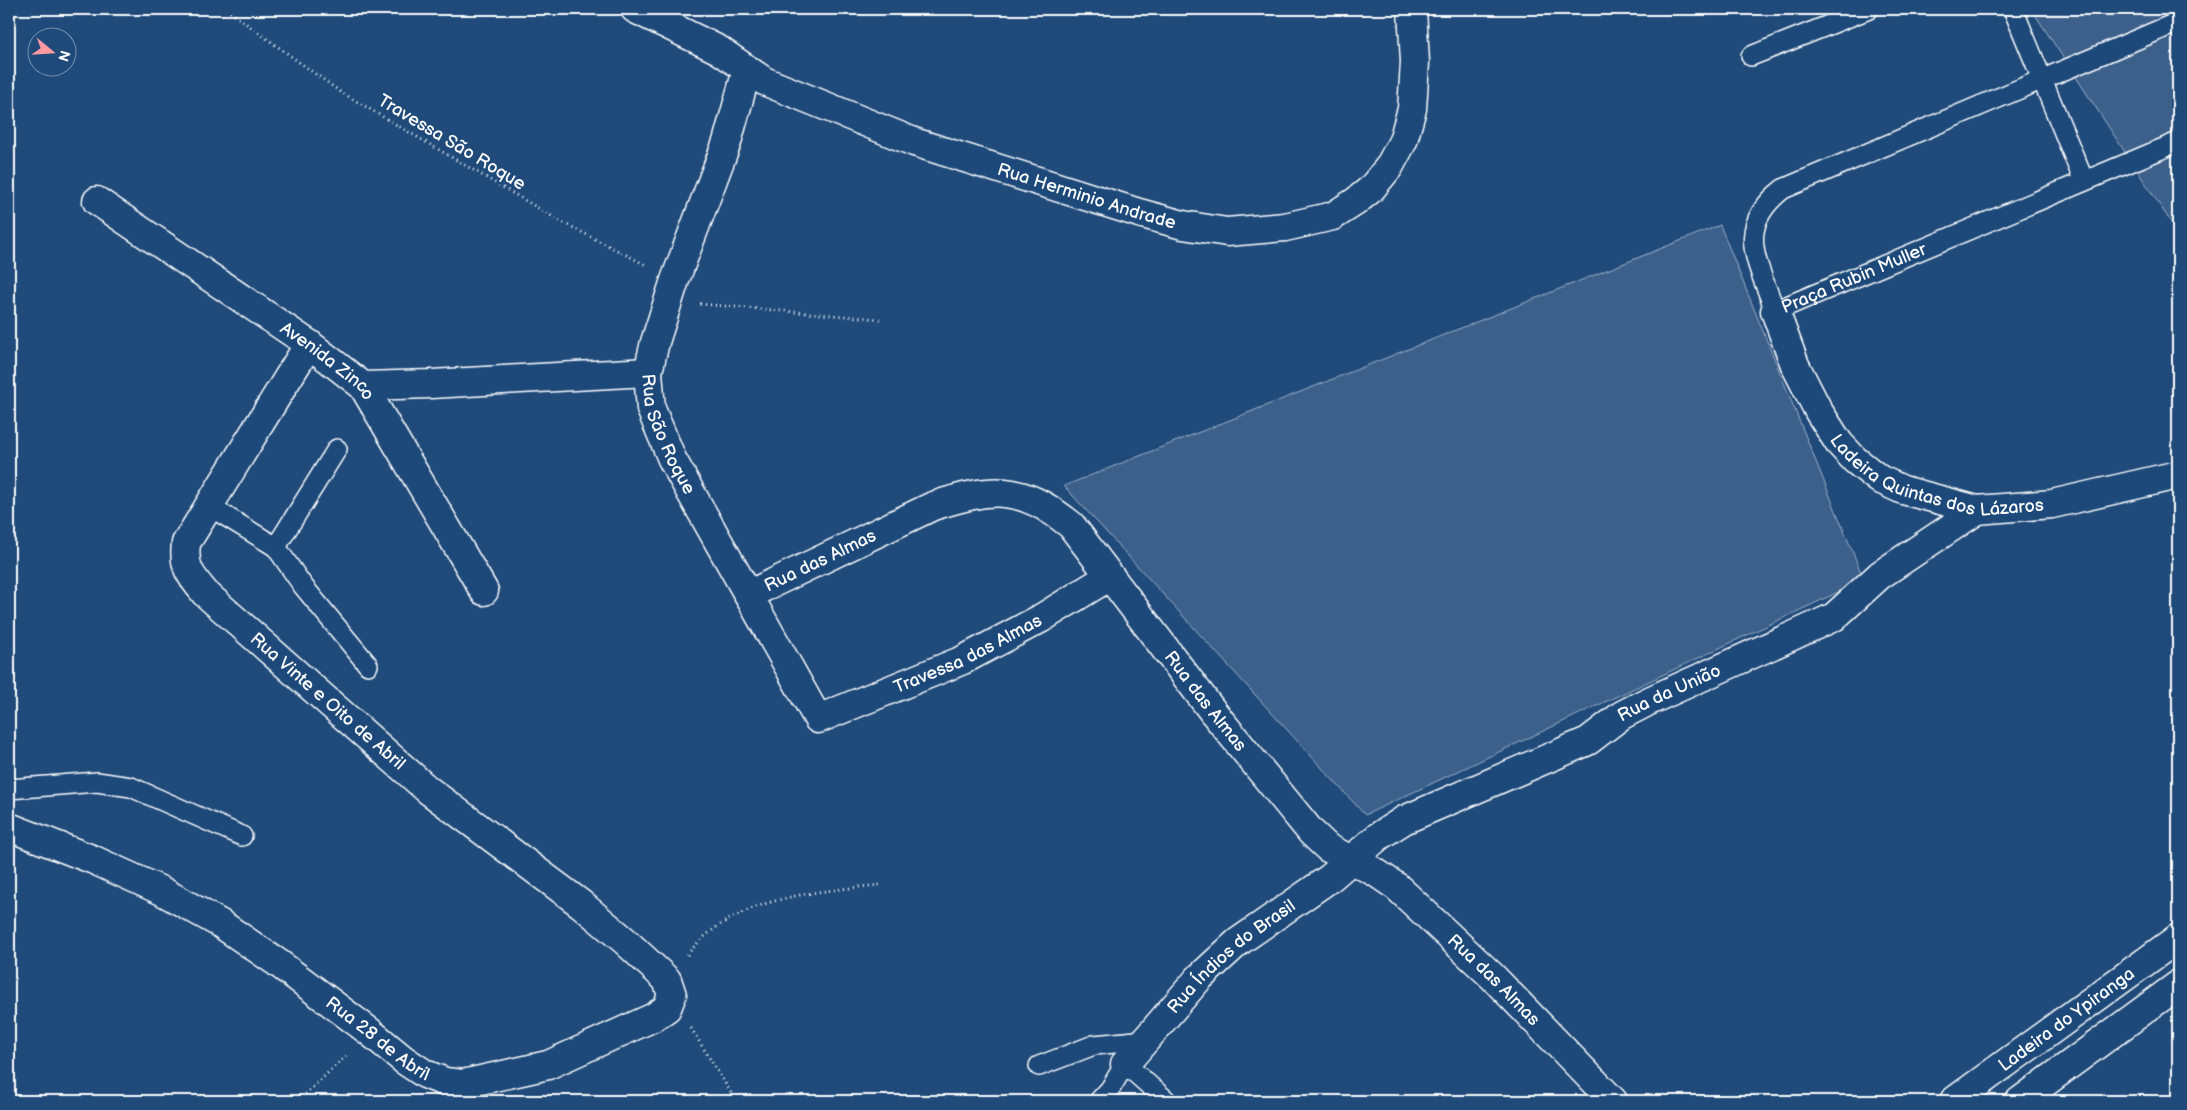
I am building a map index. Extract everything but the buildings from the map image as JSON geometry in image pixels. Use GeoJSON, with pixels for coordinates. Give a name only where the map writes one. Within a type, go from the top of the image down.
{"type":"FeatureCollection","features":[{"type":"Feature","properties":{"kind":"street","name":"Rua Herminio Andrade"},"geometry":{"type":"LineString","coordinates":[[635,9],[719,50],[764,81],[914,142],[1183,225],[1227,232],[1254,231],[1310,222],[1333,216],[1371,189],[1389,167],[1403,141],[1412,109],[1415,62],[1412,9]]}},
{"type":"Feature","properties":{"kind":"street","name":"Rua São Roque"},"geometry":{"type":"LineString","coordinates":[[747,70],[727,142],[671,291],[648,372],[651,409],[672,459],[818,719]]}},
{"type":"Feature","properties":{"kind":"street","name":"Avenida Zinco"},"geometry":{"type":"LineString","coordinates":[[97,201],[309,344],[364,386],[484,591]]}},
{"type":"Feature","properties":{"kind":"street","name":"Ladeira Quintas dos Lázaros"},"geometry":{"type":"LineString","coordinates":[[1775,311],[1795,365],[1818,412],[1839,443],[1855,460],[1879,479],[1904,490],[1977,510],[2052,504],[2178,475]]}},
{"type":"Feature","properties":{"kind":"street","name":"Rua Vinte e Oito de Abril"},"geometry":{"type":"LineString","coordinates":[[309,344],[186,543],[184,559],[190,574],[205,593],[428,790],[581,904],[652,964],[669,987]]}},
{"type":"Feature","properties":{"kind":"street"},"geometry":{"type":"LineString","coordinates":[[364,386],[648,372]]}},
{"type":"Feature","properties":{"kind":"street","name":"Rua das Almas"},"geometry":{"type":"LineString","coordinates":[[748,596],[933,506],[979,493],[1007,492],[1030,498],[1050,509],[1071,525],[1214,713],[1311,832],[1328,848],[1350,861],[1375,872],[1396,887],[1493,977],[1613,1101]]}},
{"type":"Feature","properties":{"kind":"street","name":"Rua da União"},"geometry":{"type":"LineString","coordinates":[[1350,861],[1379,836],[1404,820],[1588,741],[1622,715],[1649,701],[1834,618],[1880,575],[1977,510]]}},
{"type":"Feature","properties":{"kind":"street","name":"Travessa das Almas"},"geometry":{"type":"LineString","coordinates":[[818,719],[963,660],[1040,619],[1110,576]]}},
{"type":"Feature","properties":{"kind":"street","name":"Rua 28 de Abril"},"geometry":{"type":"LineString","coordinates":[[9,827],[94,860],[171,895],[221,924],[370,1032],[404,1060],[425,1074],[445,1082],[463,1084],[548,1065],[654,1018],[667,1008],[669,987]]}},
{"type":"Feature","properties":{"kind":"street","name":"Rua Índios do Brasil"},"geometry":{"type":"LineString","coordinates":[[1124,1064],[1199,978],[1238,942],[1330,878],[1350,861]]}},
{"type":"Feature","properties":{"kind":"street","name":"Ladeira do Ypiranga"},"geometry":{"type":"LineString","coordinates":[[1954,1101],[2178,938]]}},
{"type":"Feature","properties":{"kind":"street"},"geometry":{"type":"LineString","coordinates":[[2020,1101],[2178,985]]}},
{"type":"Feature","properties":{"kind":"lane"},"geometry":{"type":"LineString","coordinates":[[1750,56],[1869,9]]}},
{"type":"Feature","properties":{"kind":"lane"},"geometry":{"type":"LineString","coordinates":[[2013,9],[2084,181]]}},
{"type":"Feature","properties":{"kind":"lane","name":"Praça Rubin Muller"},"geometry":{"type":"LineString","coordinates":[[2178,22],[1783,190],[1770,200],[1758,215],[1753,232],[1753,249],[1775,311],[2178,142]]}},
{"type":"Feature","properties":{"kind":"lane"},"geometry":{"type":"LineString","coordinates":[[276,547],[337,449]]}},
{"type":"Feature","properties":{"kind":"lane"},"geometry":{"type":"LineString","coordinates":[[209,506],[276,547],[303,586],[368,665]]}},
{"type":"Feature","properties":{"kind":"lane"},"geometry":{"type":"LineString","coordinates":[[9,789],[97,782],[131,787],[242,836]]}},
{"type":"Feature","properties":{"kind":"lane"},"geometry":{"type":"LineString","coordinates":[[1039,1066],[1094,1044],[1146,1040]]}},
{"type":"Feature","properties":{"kind":"lane"},"geometry":{"type":"LineString","coordinates":[[1099,1101],[1110,1089],[1124,1064],[1167,1101]]}},
{"type":"Feature","properties":{"kind":"path","name":"Travessa São Roque"},"geometry":{"type":"LineString","coordinates":[[226,9],[347,96],[560,221],[671,291]]}},
{"type":"Feature","properties":{"kind":"path"},"geometry":{"type":"LineString","coordinates":[[671,291],[880,319]]}},
{"type":"Feature","properties":{"kind":"path"},"geometry":{"type":"LineString","coordinates":[[736,1101],[669,987],[695,944],[725,922],[751,908],[801,893],[880,885]]}},
{"type":"Feature","properties":{"kind":"path"},"geometry":{"type":"LineString","coordinates":[[298,1101],[370,1032]]}},
{"type":"Feature","properties":{"kind":"shaded area"},"geometry":{"type":"Polygon","coordinates":[[[2044,9],[2178,9],[2178,233],[2034,13],[2044,9]]]}},
{"type":"Feature","properties":{"kind":"shaded area"},"geometry":{"type":"Polygon","coordinates":[[[1720,225],[1864,580],[1365,815],[1064,486],[1720,225]]]}}]}
